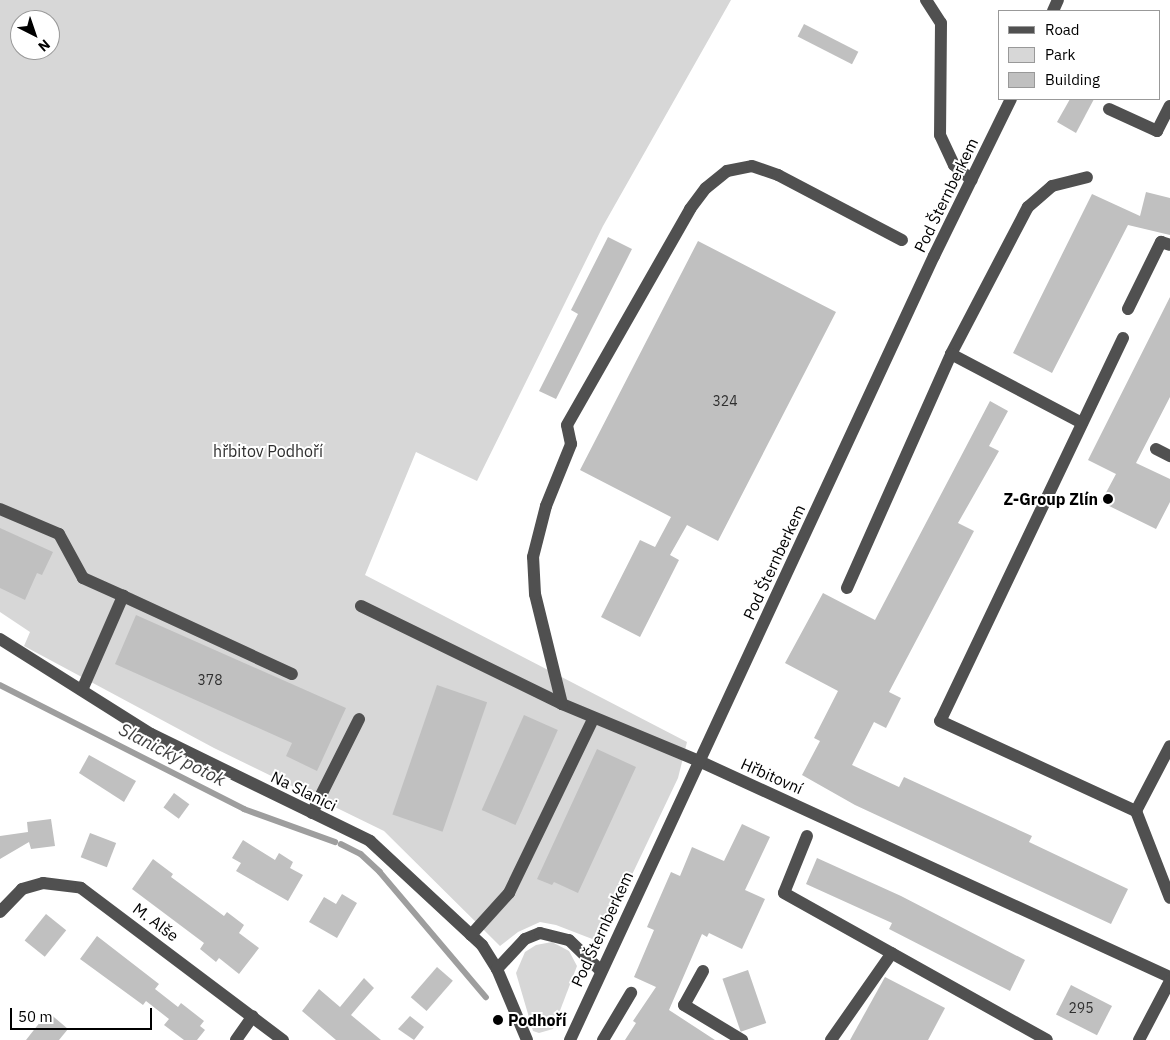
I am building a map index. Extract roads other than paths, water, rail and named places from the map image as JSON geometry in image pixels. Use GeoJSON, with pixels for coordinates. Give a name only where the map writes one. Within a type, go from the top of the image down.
{"type":"FeatureCollection","features":[{"type":"Feature","properties":{"kind":"street"},"geometry":{"type":"LineString","coordinates":[[926,0],[941,23],[940,135],[954,164],[972,180]]}},
{"type":"Feature","properties":{"kind":"street","name":"Pod Šternberkem"},"geometry":{"type":"LineString","coordinates":[[570,1040],[600,970],[1010,100]]}},
{"type":"Feature","properties":{"kind":"street"},"geometry":{"type":"LineString","coordinates":[[1109,109],[1157,131],[1170,106]]}},
{"type":"Feature","properties":{"kind":"street"},"geometry":{"type":"LineString","coordinates":[[562,704],[536,594],[533,556],[546,506],[571,444],[566,425],[690,209],[706,188],[727,171],[752,166],[778,175],[902,240]]}},
{"type":"Feature","properties":{"kind":"street"},"geometry":{"type":"LineString","coordinates":[[847,588],[951,354],[1028,207],[1052,186],[1087,177]]}},
{"type":"Feature","properties":{"kind":"street"},"geometry":{"type":"LineString","coordinates":[[1128,309],[1161,242],[1170,245]]}},
{"type":"Feature","properties":{"kind":"street"},"geometry":{"type":"LineString","coordinates":[[1123,338],[940,721],[1136,811],[1170,898]]}},
{"type":"Feature","properties":{"kind":"street"},"geometry":{"type":"LineString","coordinates":[[951,354],[1082,423]]}},
{"type":"Feature","properties":{"kind":"street"},"geometry":{"type":"LineString","coordinates":[[1156,449],[1170,456]]}},
{"type":"Feature","properties":{"kind":"street"},"geometry":{"type":"LineString","coordinates":[[0,509],[59,534],[83,578],[292,674]]}},
{"type":"Feature","properties":{"kind":"street"},"geometry":{"type":"LineString","coordinates":[[82,690],[123,596]]}},
{"type":"Feature","properties":{"kind":"street","name":"Hřbitovní"},"geometry":{"type":"LineString","coordinates":[[361,606],[386,621],[593,719],[699,761],[1006,900],[1170,979]]}},
{"type":"Feature","properties":{"kind":"street","name":"Na Slanici"},"geometry":{"type":"LineString","coordinates":[[0,639],[151,734],[370,840],[471,935],[497,969],[527,1040]]}},
{"type":"Feature","properties":{"kind":"street"},"geometry":{"type":"LineString","coordinates":[[312,813],[359,719]]}},
{"type":"Feature","properties":{"kind":"street"},"geometry":{"type":"LineString","coordinates":[[471,935],[509,893],[593,719]]}},
{"type":"Feature","properties":{"kind":"street"},"geometry":{"type":"LineString","coordinates":[[1136,811],[1170,746]]}},
{"type":"Feature","properties":{"kind":"street"},"geometry":{"type":"LineString","coordinates":[[806,836],[784,893],[1047,1040]]}},
{"type":"Feature","properties":{"kind":"street","name":"M. Alše"},"geometry":{"type":"LineString","coordinates":[[0,912],[22,889],[43,883],[81,888],[283,1040]]}},
{"type":"Feature","properties":{"kind":"street"},"geometry":{"type":"LineString","coordinates":[[497,969],[524,939],[540,933],[569,940],[600,970]]}},
{"type":"Feature","properties":{"kind":"street"},"geometry":{"type":"LineString","coordinates":[[831,1040],[892,953]]}},
{"type":"Feature","properties":{"kind":"street"},"geometry":{"type":"LineString","coordinates":[[703,971],[684,1005],[742,1040]]}},
{"type":"Feature","properties":{"kind":"street"},"geometry":{"type":"LineString","coordinates":[[1139,1040],[1170,979]]}},
{"type":"Feature","properties":{"kind":"street"},"geometry":{"type":"LineString","coordinates":[[603,1040],[631,993]]}},
{"type":"Feature","properties":{"kind":"street"},"geometry":{"type":"LineString","coordinates":[[236,1040],[253,1016]]}},
{"type":"Feature","properties":{"kind":"waterway","name":"Slanický potok"},"geometry":{"type":"LineString","coordinates":[[0,685],[244,809],[335,842]]}},
{"type":"Feature","properties":{"kind":"waterway","name":"Slanický potok"},"geometry":{"type":"LineString","coordinates":[[341,844],[361,854],[380,872],[486,997]]}},
{"type":"Feature","properties":{"kind":"place","name":"Z-Group Zlín"},"geometry":{"type":"Point","coordinates":[1108,499]}},
{"type":"Feature","properties":{"kind":"place","name":"Podhoří"},"geometry":{"type":"Point","coordinates":[498,1020]}},
{"type":"Feature","properties":{"kind":"park label","name":"hřbitov Podhoří"},"geometry":{"type":"Point","coordinates":[268,451]}}]}
